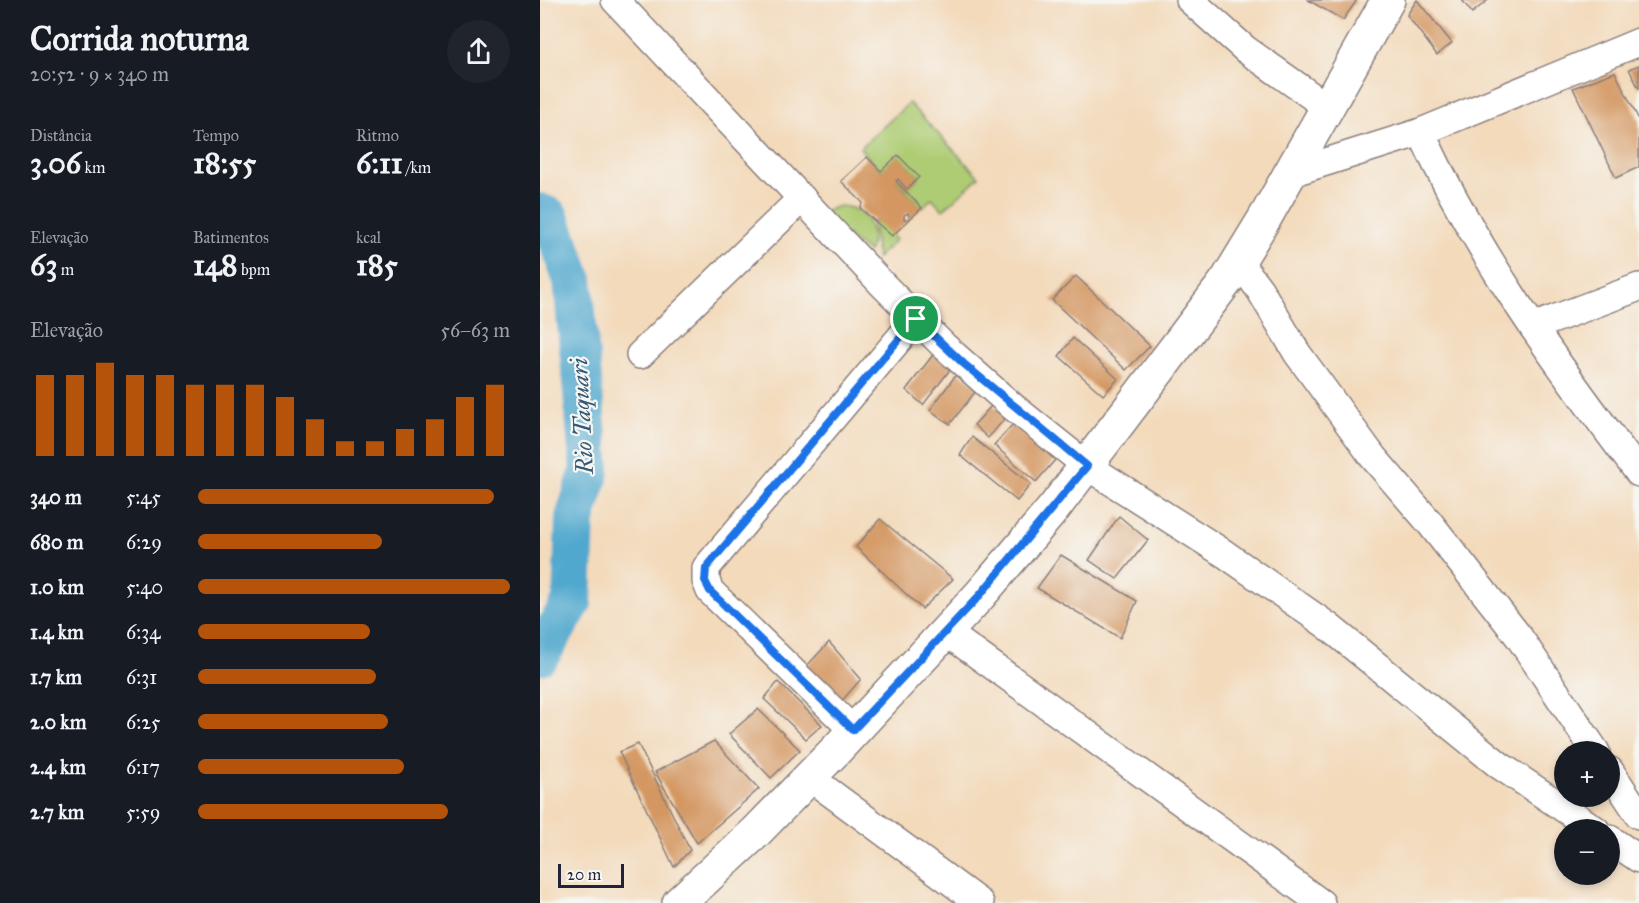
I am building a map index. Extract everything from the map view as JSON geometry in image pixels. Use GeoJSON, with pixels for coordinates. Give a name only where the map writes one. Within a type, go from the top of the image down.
{"type":"FeatureCollection","features":[{"type":"Feature","properties":{"kind":"main road"},"geometry":{"type":"LineString","coordinates":[[679,903],[809,777],[945,632],[1022,547],[1087,466],[1239,262],[1388,0]]}},
{"type":"Feature","properties":{"kind":"street"},"geometry":{"type":"LineString","coordinates":[[615,0],[916,319],[964,364],[1087,466],[1225,554],[1328,626],[1499,765],[1580,819]]}},
{"type":"Feature","properties":{"kind":"street"},"geometry":{"type":"LineString","coordinates":[[1190,0],[1245,49],[1327,107]]}},
{"type":"Feature","properties":{"kind":"street"},"geometry":{"type":"LineString","coordinates":[[1291,172],[1421,132],[1639,42]]}},
{"type":"Feature","properties":{"kind":"street"},"geometry":{"type":"LineString","coordinates":[[1421,132],[1465,220],[1533,327],[1639,473]]}},
{"type":"Feature","properties":{"kind":"street"},"geometry":{"type":"LineString","coordinates":[[640,355],[802,198]]}},
{"type":"Feature","properties":{"kind":"street"},"geometry":{"type":"LineString","coordinates":[[1239,262],[1260,290],[1297,353],[1317,381],[1373,457],[1429,522],[1519,637],[1589,741]]}},
{"type":"Feature","properties":{"kind":"street"},"geometry":{"type":"LineString","coordinates":[[1533,327],[1639,287]]}},
{"type":"Feature","properties":{"kind":"street"},"geometry":{"type":"LineString","coordinates":[[853,730],[710,591],[705,581],[706,568],[916,319]]}},
{"type":"Feature","properties":{"kind":"street"},"geometry":{"type":"LineString","coordinates":[[945,632],[1321,903]]}},
{"type":"Feature","properties":{"kind":"street"},"geometry":{"type":"LineString","coordinates":[[809,777],[860,812],[980,903]]}},
{"type":"Feature","properties":{"kind":"street"},"geometry":{"type":"LineString","coordinates":[[1620,786],[1639,815]]}},
{"type":"Feature","properties":{"kind":"street"},"geometry":{"type":"LineString","coordinates":[[1620,846],[1639,859]]}},
{"type":"Feature","properties":{"kind":"green space"},"geometry":{"type":"Polygon","coordinates":[[[909,103],[979,177],[943,210],[932,198],[922,208],[896,181],[898,179],[907,189],[919,177],[898,156],[881,171],[860,148],[909,103]]]}},
{"type":"Feature","properties":{"kind":"green space"},"geometry":{"type":"Polygon","coordinates":[[[839,206],[856,210],[867,220],[872,234],[869,252],[817,214],[839,206]]]}},
{"type":"Feature","properties":{"kind":"green space"},"geometry":{"type":"Polygon","coordinates":[[[878,221],[896,240],[877,258],[873,222],[878,221]]]}},
{"type":"Feature","properties":{"kind":"building"},"geometry":{"type":"Polygon","coordinates":[[[1308,0],[1357,0],[1343,20],[1308,0]]]}},
{"type":"Feature","properties":{"kind":"building"},"geometry":{"type":"Polygon","coordinates":[[[1417,0],[1452,43],[1437,55],[1407,15],[1417,0]]]}},
{"type":"Feature","properties":{"kind":"building"},"geometry":{"type":"Polygon","coordinates":[[[1462,0],[1488,0],[1472,13],[1462,0]]]}},
{"type":"Feature","properties":{"kind":"building"},"geometry":{"type":"Polygon","coordinates":[[[1639,65],[1639,89],[1629,69],[1639,65]]]}},
{"type":"Feature","properties":{"kind":"building"},"geometry":{"type":"Polygon","coordinates":[[[1615,72],[1639,120],[1639,167],[1616,178],[1573,88],[1615,72]]]}},
{"type":"Feature","properties":{"kind":"building"},"geometry":{"type":"Polygon","coordinates":[[[898,155],[919,177],[907,189],[898,179],[896,181],[922,208],[910,219],[908,213],[904,215],[904,219],[909,220],[892,236],[860,208],[863,203],[841,181],[867,157],[881,171],[898,155]]]}},
{"type":"Feature","properties":{"kind":"building"},"geometry":{"type":"Polygon","coordinates":[[[1076,276],[1150,346],[1126,370],[1052,300],[1076,276]]]}},
{"type":"Feature","properties":{"kind":"building"},"geometry":{"type":"Polygon","coordinates":[[[1073,338],[1118,379],[1103,395],[1059,356],[1073,338]]]}},
{"type":"Feature","properties":{"kind":"building"},"geometry":{"type":"Polygon","coordinates":[[[936,351],[952,367],[923,405],[906,390],[936,351]]]}},
{"type":"Feature","properties":{"kind":"building"},"geometry":{"type":"Polygon","coordinates":[[[958,372],[979,387],[950,424],[930,410],[958,372]]]}},
{"type":"Feature","properties":{"kind":"building"},"geometry":{"type":"Polygon","coordinates":[[[992,405],[1008,415],[988,438],[974,425],[992,405]]]}},
{"type":"Feature","properties":{"kind":"building"},"geometry":{"type":"Polygon","coordinates":[[[1014,423],[1055,460],[1036,482],[994,445],[1014,423]]]}},
{"type":"Feature","properties":{"kind":"building"},"geometry":{"type":"Polygon","coordinates":[[[972,437],[1031,484],[1017,501],[960,455],[972,437]]]}},
{"type":"Feature","properties":{"kind":"building"},"geometry":{"type":"Polygon","coordinates":[[[1119,516],[1148,540],[1117,579],[1089,560],[1119,516]]]}},
{"type":"Feature","properties":{"kind":"building"},"geometry":{"type":"Polygon","coordinates":[[[880,519],[953,579],[922,609],[856,547],[880,519]]]}},
{"type":"Feature","properties":{"kind":"building"},"geometry":{"type":"Polygon","coordinates":[[[1061,555],[1137,601],[1120,638],[1037,588],[1061,555]]]}},
{"type":"Feature","properties":{"kind":"building"},"geometry":{"type":"Polygon","coordinates":[[[829,642],[861,679],[840,703],[804,669],[829,642]]]}},
{"type":"Feature","properties":{"kind":"building"},"geometry":{"type":"Polygon","coordinates":[[[778,682],[822,725],[806,739],[764,699],[778,682]]]}},
{"type":"Feature","properties":{"kind":"building"},"geometry":{"type":"Polygon","coordinates":[[[758,709],[800,750],[771,778],[729,734],[758,709]]]}},
{"type":"Feature","properties":{"kind":"building"},"geometry":{"type":"Polygon","coordinates":[[[714,741],[759,789],[697,843],[655,772],[714,741]]]}},
{"type":"Feature","properties":{"kind":"building"},"geometry":{"type":"Polygon","coordinates":[[[638,744],[690,850],[674,867],[619,752],[638,744]]]}},
{"type":"Feature","properties":{"kind":"waterway","name":"Rio Taquari"},"geometry":{"type":"LineString","coordinates":[[540,213],[549,217],[573,280],[590,471],[575,518],[572,602],[540,655]]}},
{"type":"Feature","properties":{"kind":"route"},"geometry":{"type":"LineString","coordinates":[[916,319],[1012,406],[1087,466],[980,595],[853,730],[710,591],[705,581],[705,574],[710,561],[916,319]]}}]}
